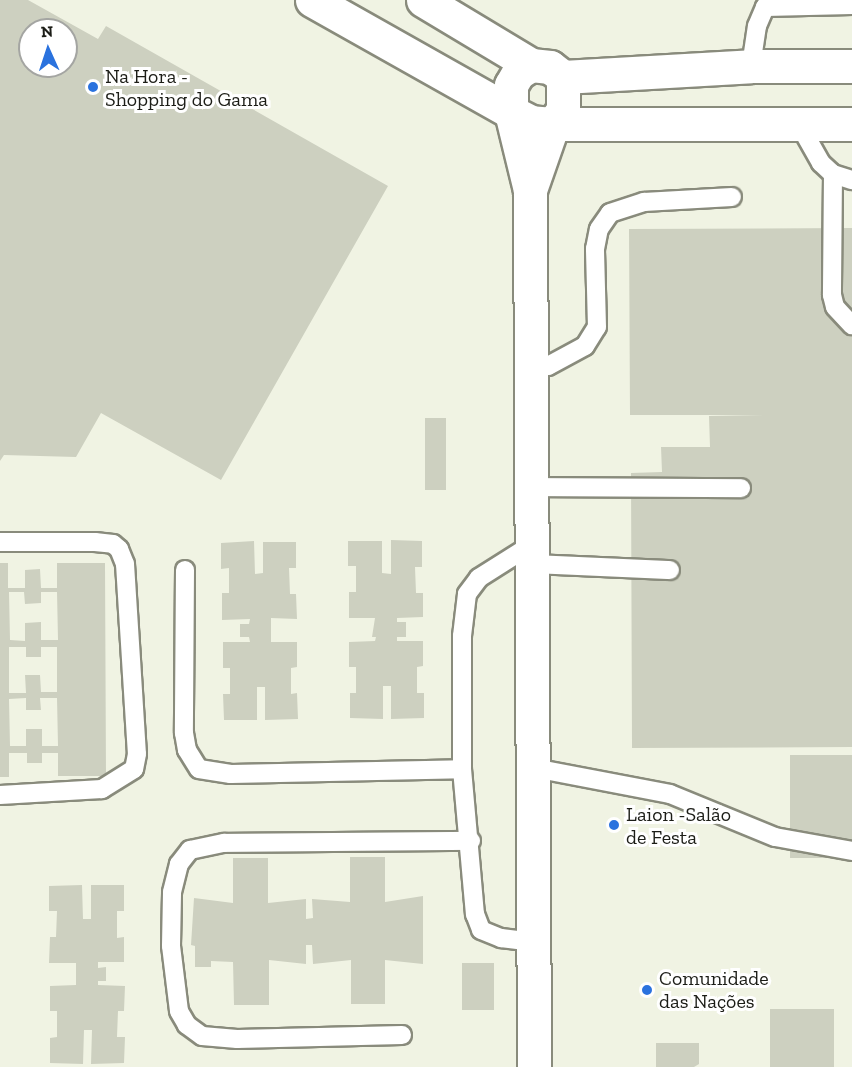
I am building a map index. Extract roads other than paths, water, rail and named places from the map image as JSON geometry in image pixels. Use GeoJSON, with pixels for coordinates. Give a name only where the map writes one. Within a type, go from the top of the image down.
{"type":"FeatureCollection","features":[{"type":"Feature","properties":{"kind":"street"},"geometry":{"type":"LineString","coordinates":[[312,0],[531,122],[553,124],[852,124]]}},
{"type":"Feature","properties":{"kind":"street"},"geometry":{"type":"LineString","coordinates":[[423,0],[531,64],[550,67],[563,77],[751,66],[852,66]]}},
{"type":"Feature","properties":{"kind":"street"},"geometry":{"type":"LineString","coordinates":[[531,64],[518,73],[511,85],[511,112],[530,190],[531,555],[536,942],[534,1067]]}},
{"type":"Feature","properties":{"kind":"street"},"geometry":{"type":"LineString","coordinates":[[530,190],[553,124],[563,110],[563,77]]}},
{"type":"Feature","properties":{"kind":"lane"},"geometry":{"type":"LineString","coordinates":[[751,66],[757,26],[765,7],[852,5]]}},
{"type":"Feature","properties":{"kind":"lane"},"geometry":{"type":"LineString","coordinates":[[799,124],[821,163],[832,174],[852,180]]}},
{"type":"Feature","properties":{"kind":"lane"},"geometry":{"type":"LineString","coordinates":[[832,174],[832,295],[842,317],[852,325]]}},
{"type":"Feature","properties":{"kind":"lane"},"geometry":{"type":"LineString","coordinates":[[531,366],[548,366],[585,346],[597,327],[595,249],[599,229],[610,213],[644,202],[732,197]]}},
{"type":"Feature","properties":{"kind":"lane"},"geometry":{"type":"LineString","coordinates":[[531,487],[741,488]]}},
{"type":"Feature","properties":{"kind":"lane"},"geometry":{"type":"LineString","coordinates":[[0,542],[95,542],[113,544],[119,549],[125,564],[137,754],[134,769],[102,789],[0,795]]}},
{"type":"Feature","properties":{"kind":"lane"},"geometry":{"type":"LineString","coordinates":[[536,942],[501,938],[481,930],[476,914],[471,841],[462,769],[462,636],[467,594],[478,578],[531,555],[670,570]]}},
{"type":"Feature","properties":{"kind":"lane"},"geometry":{"type":"LineString","coordinates":[[185,570],[184,733],[187,750],[199,769],[231,774],[462,769]]}},
{"type":"Feature","properties":{"kind":"lane"},"geometry":{"type":"LineString","coordinates":[[534,768],[670,794],[775,837],[852,850]]}},
{"type":"Feature","properties":{"kind":"lane"},"geometry":{"type":"LineString","coordinates":[[402,1035],[237,1039],[202,1036],[187,1025],[179,1011],[171,946],[172,892],[179,864],[190,850],[225,843],[471,841]]}},
{"type":"Feature","properties":{"kind":"place","name":"Na Hora - Shopping do Gama"},"geometry":{"type":"Point","coordinates":[93,87]}},
{"type":"Feature","properties":{"kind":"place","name":"Laion -Salão de Festa"},"geometry":{"type":"Point","coordinates":[614,825]}},
{"type":"Feature","properties":{"kind":"place","name":"Comunidade das Nações"},"geometry":{"type":"Point","coordinates":[647,990]}}]}
